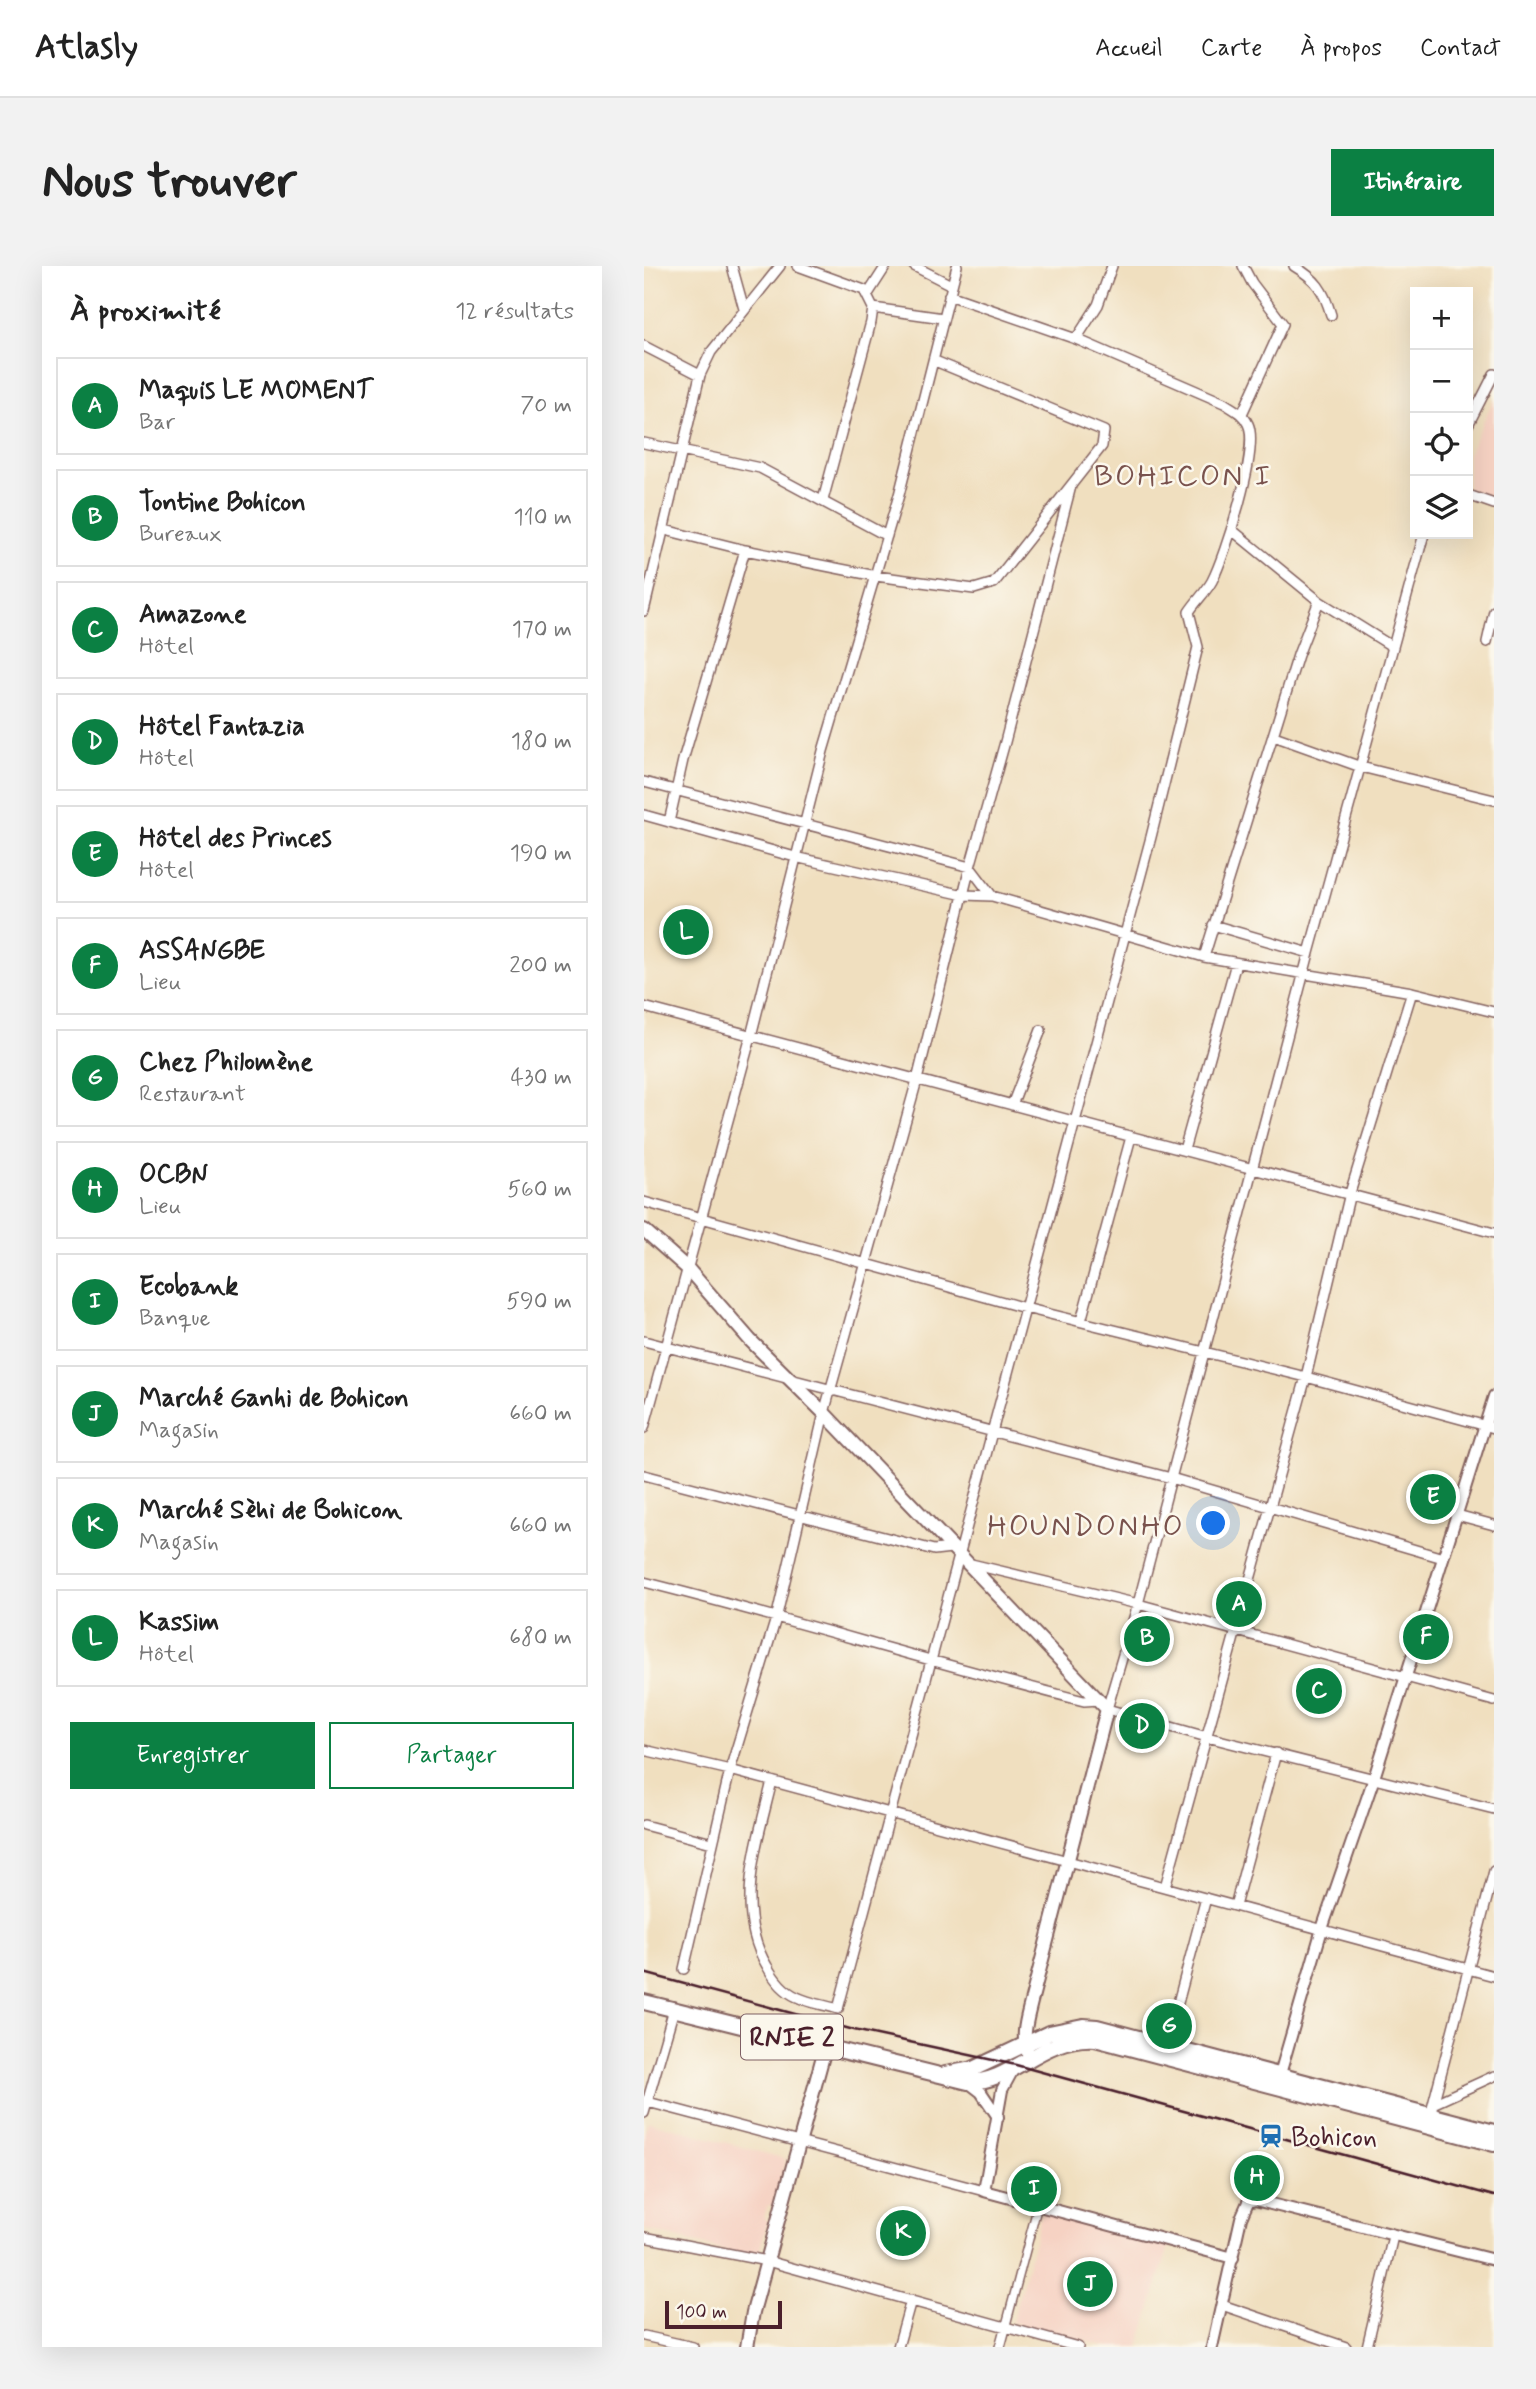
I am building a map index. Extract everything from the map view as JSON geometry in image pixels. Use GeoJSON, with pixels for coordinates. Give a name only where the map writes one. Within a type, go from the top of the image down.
{"type":"FeatureCollection","features":[{"type":"Feature","properties":{"kind":"highway","name":"RNIE 2"},"geometry":{"type":"LineString","coordinates":[[644,2002],[968,2081],[986,2080],[1016,2065],[1049,2033],[1083,2026],[1114,2030],[1167,2043],[1278,2080]]}},
{"type":"Feature","properties":{"kind":"highway","name":"RNIE 2"},"geometry":{"type":"LineString","coordinates":[[939,2075],[973,2069],[1066,2040],[1096,2039],[1431,2115],[1494,2132]]}},
{"type":"Feature","properties":{"kind":"highway","name":"RNIE 2"},"geometry":{"type":"LineString","coordinates":[[1431,2115],[1494,2144]]}},
{"type":"Feature","properties":{"kind":"main road"},"geometry":{"type":"LineString","coordinates":[[644,1230],[688,1269],[750,1340],[824,1413],[1103,1704],[1031,2002],[1028,2051]]}},
{"type":"Feature","properties":{"kind":"main road"},"geometry":{"type":"LineString","coordinates":[[747,2347],[767,2261],[826,2045]]}},
{"type":"Feature","properties":{"kind":"street"},"geometry":{"type":"LineString","coordinates":[[732,266],[744,309]]}},
{"type":"Feature","properties":{"kind":"street"},"geometry":{"type":"LineString","coordinates":[[644,611],[699,375],[711,352],[780,266]]}},
{"type":"Feature","properties":{"kind":"street"},"geometry":{"type":"LineString","coordinates":[[798,266],[868,294],[873,308],[859,371],[823,500]]}},
{"type":"Feature","properties":{"kind":"street"},"geometry":{"type":"LineString","coordinates":[[868,294],[886,266]]}},
{"type":"Feature","properties":{"kind":"street"},"geometry":{"type":"LineString","coordinates":[[772,1782],[750,1886],[751,1919],[762,1958],[775,1979],[796,1997],[838,2009],[1073,1121],[1125,937],[1196,656],[1197,637],[1189,612],[1211,583],[1232,530],[1252,449],[1249,424],[1242,414],[1165,376],[950,290],[914,266]]}},
{"type":"Feature","properties":{"kind":"street"},"geometry":{"type":"LineString","coordinates":[[644,1428],[751,1036],[804,823],[935,361],[943,317],[957,266]]}},
{"type":"Feature","properties":{"kind":"street"},"geometry":{"type":"LineString","coordinates":[[1076,340],[1098,305],[1112,266]]}},
{"type":"Feature","properties":{"kind":"street"},"geometry":{"type":"LineString","coordinates":[[1242,414],[1283,324],[1252,284],[1243,266]]}},
{"type":"Feature","properties":{"kind":"street"},"geometry":{"type":"LineString","coordinates":[[1294,266],[1318,283],[1325,293],[1331,315]]}},
{"type":"Feature","properties":{"kind":"street"},"geometry":{"type":"LineString","coordinates":[[873,308],[943,317]]}},
{"type":"Feature","properties":{"kind":"street"},"geometry":{"type":"LineString","coordinates":[[644,346],[699,375]]}},
{"type":"Feature","properties":{"kind":"street"},"geometry":{"type":"LineString","coordinates":[[665,530],[745,550],[876,576],[974,589],[994,583],[1102,446],[1104,430],[935,361]]}},
{"type":"Feature","properties":{"kind":"street"},"geometry":{"type":"LineString","coordinates":[[1473,415],[1494,374]]}},
{"type":"Feature","properties":{"kind":"street"},"geometry":{"type":"LineString","coordinates":[[644,443],[760,468],[887,536]]}},
{"type":"Feature","properties":{"kind":"street"},"geometry":{"type":"LineString","coordinates":[[684,1969],[730,1770],[776,1615],[824,1413],[917,1080],[970,867],[1071,486]]}},
{"type":"Feature","properties":{"kind":"street"},"geometry":{"type":"LineString","coordinates":[[1473,497],[1494,504]]}},
{"type":"Feature","properties":{"kind":"street"},"geometry":{"type":"LineString","coordinates":[[1232,530],[1319,601],[1393,647]]}},
{"type":"Feature","properties":{"kind":"street"},"geometry":{"type":"LineString","coordinates":[[1103,1704],[1138,1604],[1309,953],[1423,539]]}},
{"type":"Feature","properties":{"kind":"street"},"geometry":{"type":"LineString","coordinates":[[669,822],[745,550]]}},
{"type":"Feature","properties":{"kind":"street"},"geometry":{"type":"LineString","coordinates":[[1204,957],[1298,655],[1319,601]]}},
{"type":"Feature","properties":{"kind":"street"},"geometry":{"type":"LineString","coordinates":[[1487,642],[1494,611]]}},
{"type":"Feature","properties":{"kind":"street"},"geometry":{"type":"LineString","coordinates":[[1274,736],[1361,767],[1494,800]]}},
{"type":"Feature","properties":{"kind":"street"},"geometry":{"type":"LineString","coordinates":[[644,782],[970,867],[992,896]]}},
{"type":"Feature","properties":{"kind":"street"},"geometry":{"type":"LineString","coordinates":[[644,815],[795,856],[964,895],[992,896],[1125,937],[1204,957],[1412,992],[1494,1013]]}},
{"type":"Feature","properties":{"kind":"street"},"geometry":{"type":"LineString","coordinates":[[1213,925],[1309,953]]}},
{"type":"Feature","properties":{"kind":"street"},"geometry":{"type":"LineString","coordinates":[[1184,1150],[1236,963]]}},
{"type":"Feature","properties":{"kind":"street"},"geometry":{"type":"LineString","coordinates":[[1165,1887],[1306,1377],[1350,1193],[1412,992]]}},
{"type":"Feature","properties":{"kind":"street"},"geometry":{"type":"LineString","coordinates":[[644,1007],[1494,1233]]}},
{"type":"Feature","properties":{"kind":"street"},"geometry":{"type":"LineString","coordinates":[[1012,1105],[1041,1030]]}},
{"type":"Feature","properties":{"kind":"street"},"geometry":{"type":"LineString","coordinates":[[1081,1321],[1132,1137]]}},
{"type":"Feature","properties":{"kind":"street"},"geometry":{"type":"LineString","coordinates":[[644,1202],[1025,1308],[1306,1377],[1489,1426]]}},
{"type":"Feature","properties":{"kind":"street"},"geometry":{"type":"LineString","coordinates":[[644,1341],[793,1382],[1171,1478],[1443,1558]]}},
{"type":"Feature","properties":{"kind":"street"},"geometry":{"type":"LineString","coordinates":[[1278,2080],[1322,1930],[1374,1779],[1457,1515],[1489,1426],[1494,1396]]}},
{"type":"Feature","properties":{"kind":"street"},"geometry":{"type":"LineString","coordinates":[[644,1475],[958,1555],[1494,1701]]}},
{"type":"Feature","properties":{"kind":"street"},"geometry":{"type":"LineString","coordinates":[[1457,1515],[1494,1525]]}},
{"type":"Feature","properties":{"kind":"street"},"geometry":{"type":"LineString","coordinates":[[644,1582],[776,1615],[930,1662],[1103,1704],[1207,1737],[1494,1809]]}},
{"type":"Feature","properties":{"kind":"street"},"geometry":{"type":"LineString","coordinates":[[644,1750],[730,1770],[1494,1976]]}},
{"type":"Feature","properties":{"kind":"street"},"geometry":{"type":"LineString","coordinates":[[1235,1906],[1276,1753]]}},
{"type":"Feature","properties":{"kind":"street"},"geometry":{"type":"LineString","coordinates":[[644,1825],[712,1843]]}},
{"type":"Feature","properties":{"kind":"street"},"geometry":{"type":"LineString","coordinates":[[1431,2115],[1494,1871]]}},
{"type":"Feature","properties":{"kind":"street"},"geometry":{"type":"LineString","coordinates":[[1167,2043],[1206,1898]]}},
{"type":"Feature","properties":{"kind":"street"},"geometry":{"type":"LineString","coordinates":[[644,2113],[674,2010]]}},
{"type":"Feature","properties":{"kind":"street"},"geometry":{"type":"LineString","coordinates":[[985,2191],[1002,2090],[1016,2065]]}},
{"type":"Feature","properties":{"kind":"street"},"geometry":{"type":"LineString","coordinates":[[1431,2115],[1494,2076]]}},
{"type":"Feature","properties":{"kind":"street"},"geometry":{"type":"LineString","coordinates":[[968,2081],[981,2092],[999,2120]]}},
{"type":"Feature","properties":{"kind":"street"},"geometry":{"type":"LineString","coordinates":[[646,2102],[1233,2258]]}},
{"type":"Feature","properties":{"kind":"street"},"geometry":{"type":"LineString","coordinates":[[1212,2347],[1241,2218],[1248,2202],[1255,2200],[1494,2260]]}},
{"type":"Feature","properties":{"kind":"street"},"geometry":{"type":"LineString","coordinates":[[1000,2347],[1038,2206]]}},
{"type":"Feature","properties":{"kind":"street"},"geometry":{"type":"LineString","coordinates":[[1367,2347],[1393,2236]]}},
{"type":"Feature","properties":{"kind":"street"},"geometry":{"type":"LineString","coordinates":[[644,2237],[767,2261],[1078,2347]]}},
{"type":"Feature","properties":{"kind":"street"},"geometry":{"type":"LineString","coordinates":[[898,2347],[911,2300]]}},
{"type":"Feature","properties":{"kind":"street"},"geometry":{"type":"LineString","coordinates":[[1222,2305],[1346,2347]]}},
{"type":"Feature","properties":{"kind":"street"},"geometry":{"type":"LineString","coordinates":[[644,2336],[693,2347]]}},
{"type":"Feature","properties":{"kind":"shaded area"},"geometry":{"type":"Polygon","coordinates":[[[1494,399],[1494,498],[1473,491],[1473,443],[1494,399]]]}},
{"type":"Feature","properties":{"kind":"shaded area"},"geometry":{"type":"Polygon","coordinates":[[[648,2121],[786,2159],[773,2206],[768,2205],[764,2218],[768,2220],[757,2260],[644,2229],[644,2134],[648,2121]]]}},
{"type":"Feature","properties":{"kind":"shaded area"},"geometry":{"type":"Polygon","coordinates":[[[1042,2211],[1169,2246],[1139,2347],[1109,2347],[1012,2323],[1042,2211]]]}},
{"type":"Feature","properties":{"kind":"railway"},"geometry":{"type":"LineString","coordinates":[[644,1973],[854,2030],[1016,2065],[1494,2196]]}},
{"type":"Feature","properties":{"kind":"place","name":"Kassim"},"geometry":{"type":"Point","coordinates":[686,932]}},
{"type":"Feature","properties":{"kind":"place","name":"Hôtel des Princes"},"geometry":{"type":"Point","coordinates":[1433,1497]}},
{"type":"Feature","properties":{"kind":"place","name":"Maquis LE MOMENT"},"geometry":{"type":"Point","coordinates":[1239,1604]}},
{"type":"Feature","properties":{"kind":"place","name":"ASSANGBE"},"geometry":{"type":"Point","coordinates":[1426,1637]}},
{"type":"Feature","properties":{"kind":"place","name":"Tontine Bohicon"},"geometry":{"type":"Point","coordinates":[1147,1639]}},
{"type":"Feature","properties":{"kind":"place","name":"Amazone"},"geometry":{"type":"Point","coordinates":[1319,1691]}},
{"type":"Feature","properties":{"kind":"place","name":"Hôtel Fantazia"},"geometry":{"type":"Point","coordinates":[1142,1726]}},
{"type":"Feature","properties":{"kind":"place","name":"Chez Philomène"},"geometry":{"type":"Point","coordinates":[1169,2026]}},
{"type":"Feature","properties":{"kind":"place","name":"Bohicon"},"geometry":{"type":"Point","coordinates":[1271,2136]}},
{"type":"Feature","properties":{"kind":"place","name":"OCBN"},"geometry":{"type":"Point","coordinates":[1257,2178]}},
{"type":"Feature","properties":{"kind":"place","name":"Ecobank"},"geometry":{"type":"Point","coordinates":[1034,2189]}},
{"type":"Feature","properties":{"kind":"place","name":"Marché Sèhi de Bohicon"},"geometry":{"type":"Point","coordinates":[903,2233]}},
{"type":"Feature","properties":{"kind":"place","name":"Marché Ganhi de Bohicon"},"geometry":{"type":"Point","coordinates":[1090,2284]}},
{"type":"Feature","properties":{"kind":"district","name":"BOHICON I"},"geometry":{"type":"Point","coordinates":[1183,475]}},
{"type":"Feature","properties":{"kind":"district","name":"HOUNDONHO"},"geometry":{"type":"Point","coordinates":[1086,1525]}}]}
